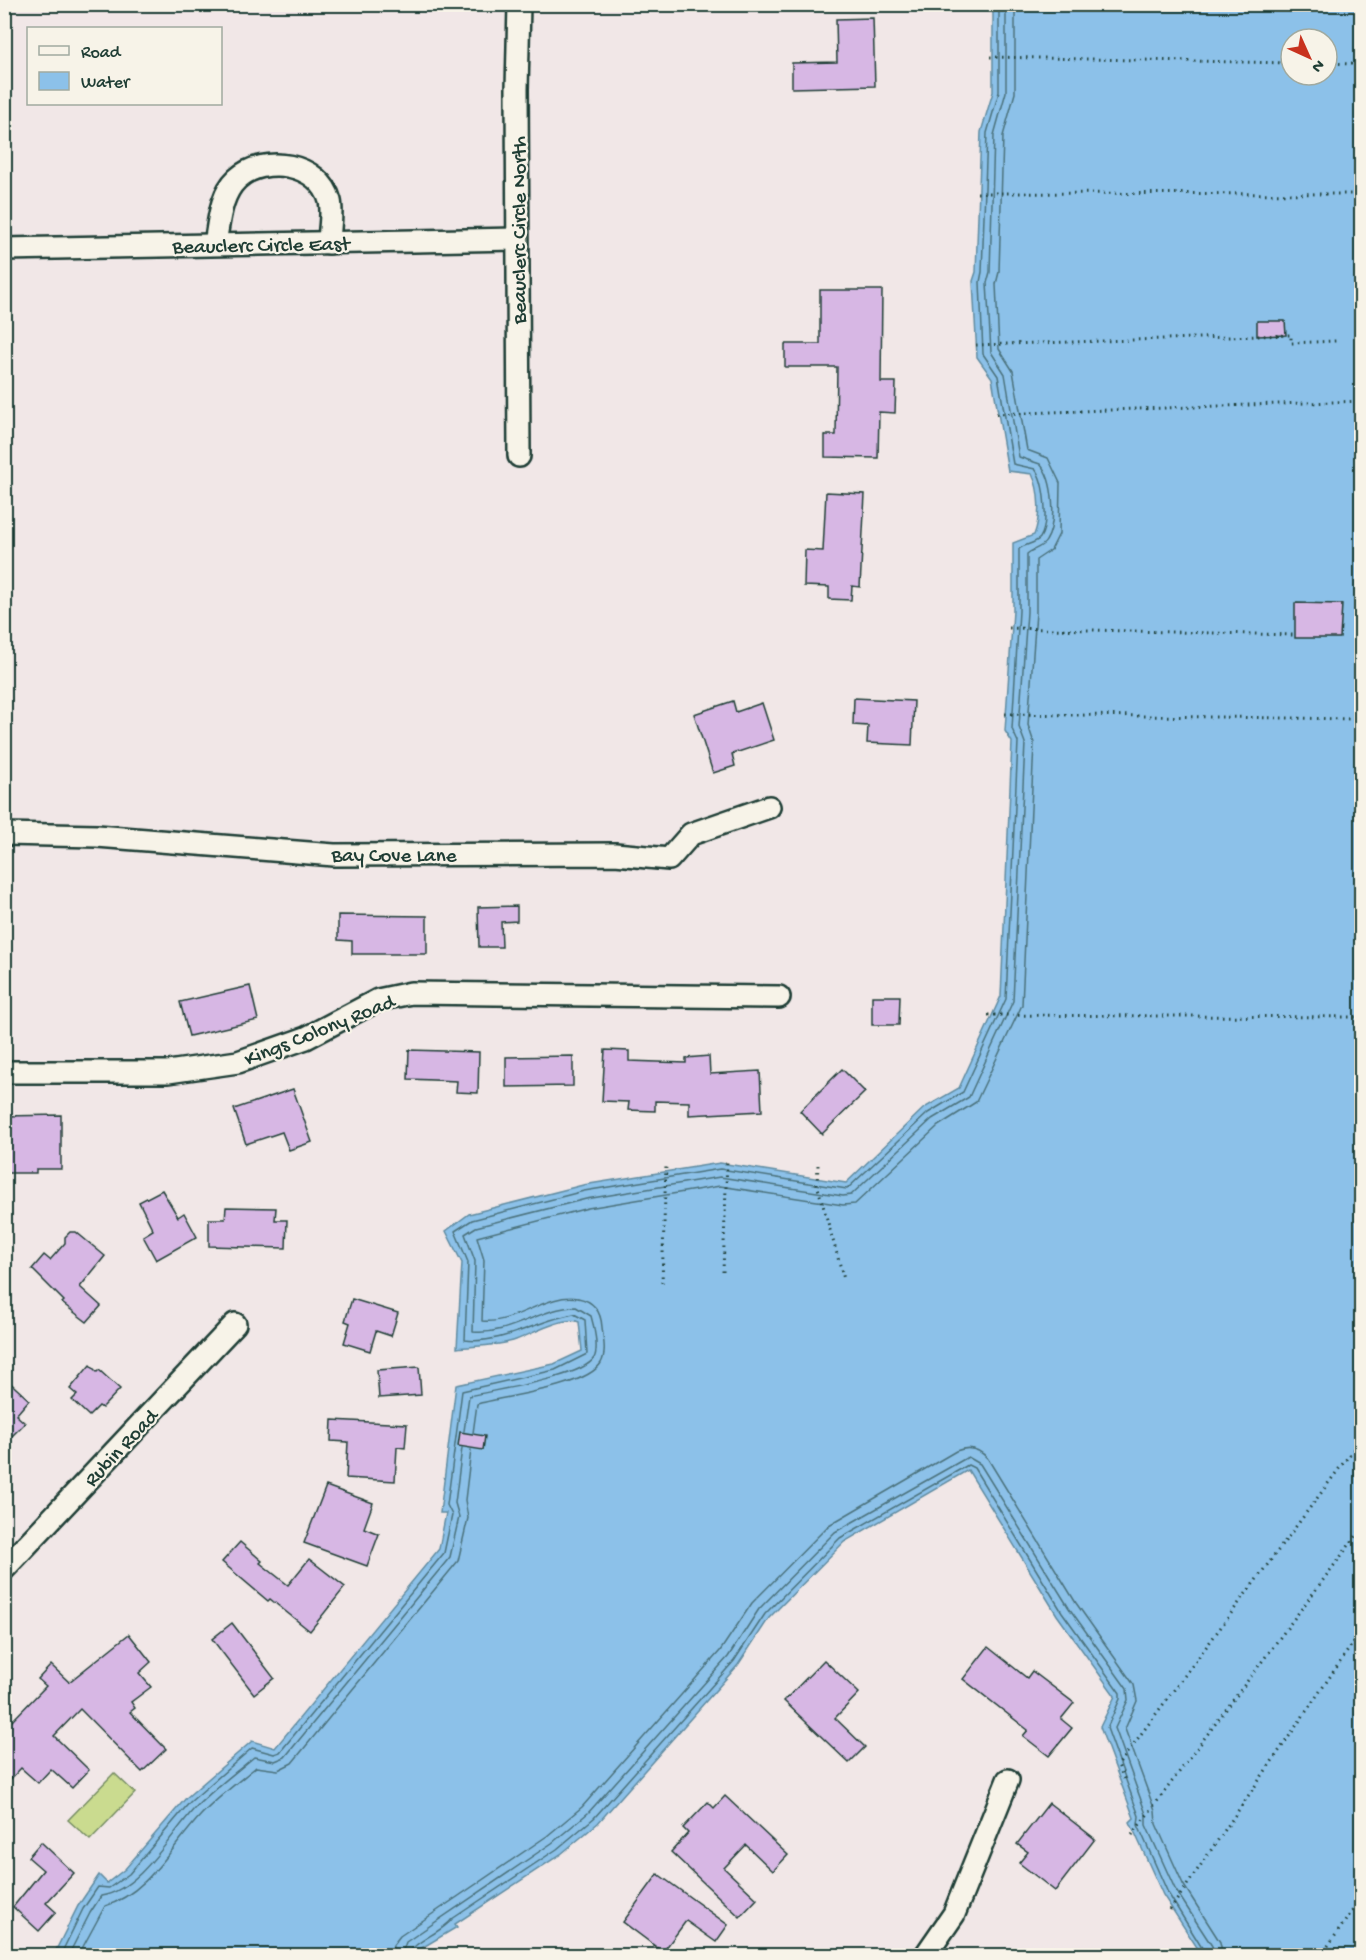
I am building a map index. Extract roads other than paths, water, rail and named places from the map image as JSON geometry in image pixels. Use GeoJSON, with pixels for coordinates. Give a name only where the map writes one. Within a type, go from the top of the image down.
{"type":"FeatureCollection","features":[{"type":"Feature","properties":{"kind":"street","name":"Beauclerc Circle North"},"geometry":{"type":"LineString","coordinates":[[519,4],[517,239],[519,456]]}},
{"type":"Feature","properties":{"kind":"street"},"geometry":{"type":"LineString","coordinates":[[215,244],[224,198],[236,180],[249,171],[267,165],[289,166],[309,172],[320,184],[330,201],[329,243]]}},
{"type":"Feature","properties":{"kind":"street","name":"Beauclerc Circle East"},"geometry":{"type":"LineString","coordinates":[[4,249],[517,239]]}},
{"type":"Feature","properties":{"kind":"street","name":"Bay Cove Lane"},"geometry":{"type":"LineString","coordinates":[[4,834],[98,836],[334,855],[615,854],[669,859],[691,834],[769,807]]}},
{"type":"Feature","properties":{"kind":"street","name":"Kings Colony Road"},"geometry":{"type":"LineString","coordinates":[[4,1072],[168,1072],[238,1062],[306,1038],[378,1000],[411,993],[779,997]]}},
{"type":"Feature","properties":{"kind":"street","name":"Rubin Road"},"geometry":{"type":"LineString","coordinates":[[4,1569],[235,1324]]}},
{"type":"Feature","properties":{"kind":"street"},"geometry":{"type":"LineString","coordinates":[[925,1956],[954,1914],[1008,1780]]}},
{"type":"Feature","properties":{"kind":"water"},"geometry":{"type":"Polygon","coordinates":[[[993,5],[1361,5],[1361,1955],[1202,1955],[1163,1895],[1130,1822],[1134,1818],[1100,1727],[1115,1696],[1057,1615],[968,1470],[844,1542],[769,1618],[738,1665],[598,1823],[561,1854],[455,1924],[457,1927],[410,1955],[53,1956],[78,1906],[99,1875],[107,1883],[125,1869],[186,1798],[252,1741],[275,1748],[439,1549],[446,1513],[440,1513],[456,1385],[554,1364],[582,1351],[579,1322],[572,1321],[546,1327],[506,1343],[457,1348],[462,1263],[446,1231],[469,1214],[583,1185],[720,1163],[846,1183],[924,1108],[959,1088],[1001,996],[1012,742],[1005,731],[1013,611],[1013,543],[1034,535],[1039,512],[1037,488],[1032,474],[1008,471],[992,378],[977,357],[973,281],[976,272],[981,132],[993,92],[993,5]]]}}]}
